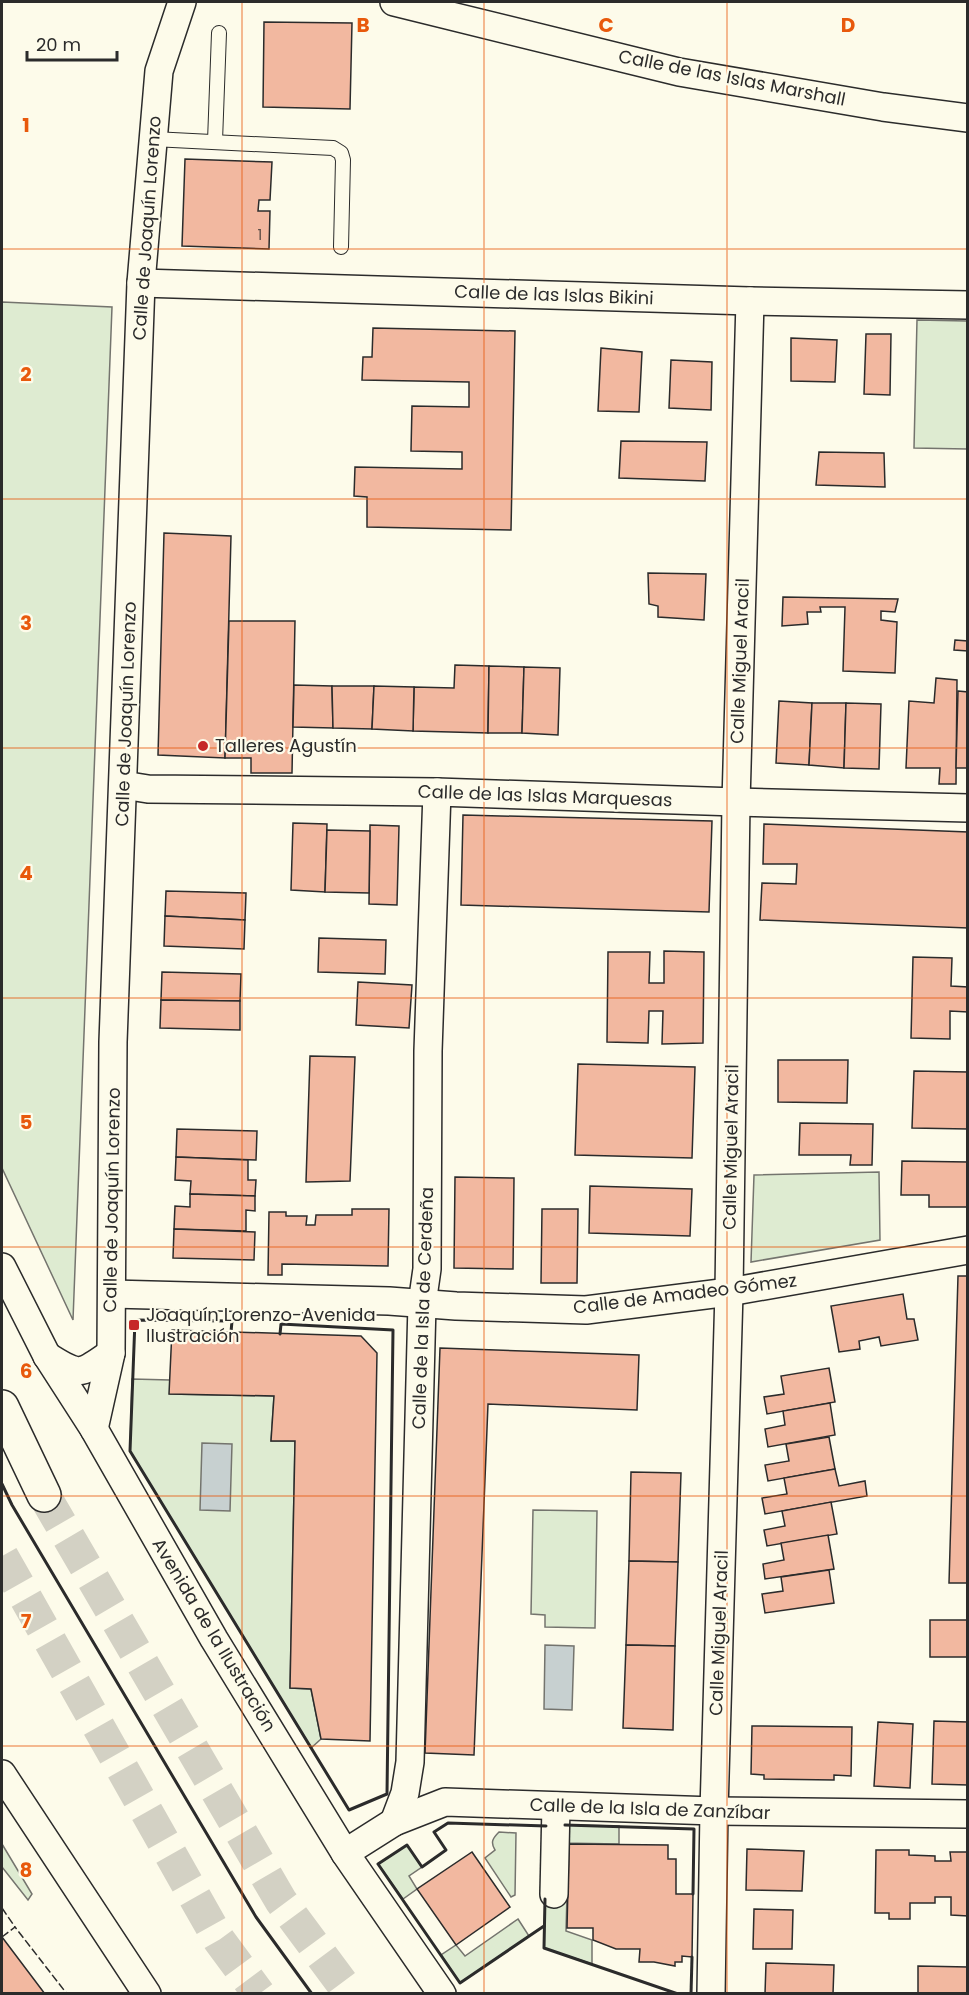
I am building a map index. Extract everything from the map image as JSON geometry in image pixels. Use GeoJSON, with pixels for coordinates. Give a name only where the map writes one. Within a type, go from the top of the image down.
{"type":"FeatureCollection","features":[{"type":"Feature","properties":{"kind":"highway"},"geometry":{"type":"LineString","coordinates":[[2,1407],[44,1495]]}},
{"type":"Feature","properties":{"kind":"street","name":"Calle de Joaquín Lorenzo"},"geometry":{"type":"LineString","coordinates":[[94,1429],[111,1353],[113,1042],[141,283],[159,71],[182,2]]}},
{"type":"Feature","properties":{"kind":"street","name":"Calle de las Islas Marshall"},"geometry":{"type":"LineString","coordinates":[[394,2],[679,72],[883,107],[968,118]]}},
{"type":"Feature","properties":{"kind":"street","name":"Calle de las Islas Bikini"},"geometry":{"type":"LineString","coordinates":[[141,283],[968,305]]}},
{"type":"Feature","properties":{"kind":"street","name":"Calle Miguel Aracil"},"geometry":{"type":"LineString","coordinates":[[711,1994],[729,1292],[736,802],[750,301]]}},
{"type":"Feature","properties":{"kind":"street","name":"Calle de las Islas Marquesas"},"geometry":{"type":"LineString","coordinates":[[123,784],[148,789],[437,792],[968,808]]}},
{"type":"Feature","properties":{"kind":"street","name":"Calle de la Isla de Cerdeña"},"geometry":{"type":"LineString","coordinates":[[394,1822],[405,1793],[410,1762],[422,1304],[427,1269],[428,1051],[437,792]]}},
{"type":"Feature","properties":{"kind":"street","name":"Calle de Amadeo Gómez"},"geometry":{"type":"LineString","coordinates":[[112,1293],[389,1301],[586,1310],[729,1292],[968,1250]]}},
{"type":"Feature","properties":{"kind":"street","name":"Avenida de la Ilustración"},"geometry":{"type":"LineString","coordinates":[[2,1267],[47,1356],[94,1429],[214,1639],[345,1853],[442,1994]]}},
{"type":"Feature","properties":{"kind":"street"},"geometry":{"type":"LineString","coordinates":[[47,1356],[71,1371],[86,1370],[111,1353]]}},
{"type":"Feature","properties":{"kind":"street"},"geometry":{"type":"LineString","coordinates":[[2,1774],[147,1994]]}},
{"type":"Feature","properties":{"kind":"street","name":"Calle de la Isla de Zanzíbar"},"geometry":{"type":"LineString","coordinates":[[345,1853],[394,1822],[445,1802],[714,1811],[968,1814]]}},
{"type":"Feature","properties":{"kind":"street"},"geometry":{"type":"LineString","coordinates":[[554,1894],[556,1806]]}},
{"type":"Feature","properties":{"kind":"lane"},"geometry":{"type":"LineString","coordinates":[[215,141],[219,33]]}},
{"type":"Feature","properties":{"kind":"lane"},"geometry":{"type":"LineString","coordinates":[[153,139],[333,148],[341,153],[343,160],[341,247]]}},
{"type":"Feature","properties":{"kind":"green space"},"geometry":{"type":"Polygon","coordinates":[[[2,302],[112,307],[73,1320],[2,1168],[2,302]]]}},
{"type":"Feature","properties":{"kind":"green space"},"geometry":{"type":"Polygon","coordinates":[[[917,320],[967,321],[967,449],[914,448],[917,320]]]}},
{"type":"Feature","properties":{"kind":"green space"},"geometry":{"type":"Polygon","coordinates":[[[879,1172],[880,1240],[751,1262],[754,1175],[879,1172]]]}},
{"type":"Feature","properties":{"kind":"green space"},"geometry":{"type":"Polygon","coordinates":[[[132,1379],[170,1380],[170,1394],[274,1396],[271,1441],[295,1441],[290,1688],[311,1689],[321,1739],[311,1748],[130,1451],[132,1379]]]}},
{"type":"Feature","properties":{"kind":"green space"},"geometry":{"type":"Polygon","coordinates":[[[533,1510],[597,1511],[595,1628],[545,1627],[545,1615],[531,1614],[533,1510]]]}},
{"type":"Feature","properties":{"kind":"green space"},"geometry":{"type":"Polygon","coordinates":[[[564,1825],[619,1826],[619,1844],[563,1843],[564,1825]]]}},
{"type":"Feature","properties":{"kind":"green space"},"geometry":{"type":"Polygon","coordinates":[[[499,1832],[516,1833],[515,1895],[511,1897],[485,1858],[495,1850],[493,1840],[499,1832]]]}},
{"type":"Feature","properties":{"kind":"green space"},"geometry":{"type":"Polygon","coordinates":[[[2,1844],[32,1894],[28,1900],[2,1867],[2,1844]]]}},
{"type":"Feature","properties":{"kind":"green space"},"geometry":{"type":"Polygon","coordinates":[[[407,1845],[422,1867],[409,1876],[417,1889],[403,1899],[378,1864],[407,1845]]]}},
{"type":"Feature","properties":{"kind":"green space"},"geometry":{"type":"Polygon","coordinates":[[[545,1894],[567,1894],[566,1931],[592,1940],[592,1964],[544,1948],[545,1894]]]}},
{"type":"Feature","properties":{"kind":"green space"},"geometry":{"type":"Polygon","coordinates":[[[518,1919],[529,1936],[460,1983],[441,1955],[456,1945],[465,1956],[518,1919]]]}},
{"type":"Feature","properties":{"kind":"shaded area"},"geometry":{"type":"Polygon","coordinates":[[[202,1443],[232,1444],[230,1511],[200,1510],[202,1443]]]}},
{"type":"Feature","properties":{"kind":"shaded area"},"geometry":{"type":"Polygon","coordinates":[[[545,1645],[574,1646],[572,1710],[544,1709],[545,1645]]]}},
{"type":"Feature","properties":{"kind":"building"},"geometry":{"type":"Polygon","coordinates":[[[264,22],[352,23],[350,109],[263,107],[264,22]]]}},
{"type":"Feature","properties":{"kind":"building"},"geometry":{"type":"Polygon","coordinates":[[[185,159],[272,162],[270,200],[259,200],[258,211],[270,211],[269,249],[182,246],[185,159]]]}},
{"type":"Feature","properties":{"kind":"building"},"geometry":{"type":"Polygon","coordinates":[[[373,328],[515,331],[511,530],[367,527],[367,497],[354,496],[355,467],[462,469],[462,452],[411,451],[412,406],[469,407],[469,382],[362,380],[363,357],[372,357],[373,328]]]}},
{"type":"Feature","properties":{"kind":"building"},"geometry":{"type":"Polygon","coordinates":[[[866,334],[891,334],[890,395],[864,394],[866,334]]]}},
{"type":"Feature","properties":{"kind":"building"},"geometry":{"type":"Polygon","coordinates":[[[791,338],[837,340],[835,382],[791,381],[791,338]]]}},
{"type":"Feature","properties":{"kind":"building"},"geometry":{"type":"Polygon","coordinates":[[[601,348],[642,352],[639,412],[598,411],[601,348]]]}},
{"type":"Feature","properties":{"kind":"building"},"geometry":{"type":"Polygon","coordinates":[[[671,360],[712,362],[711,410],[669,408],[671,360]]]}},
{"type":"Feature","properties":{"kind":"building"},"geometry":{"type":"Polygon","coordinates":[[[621,441],[707,442],[705,481],[619,478],[621,441]]]}},
{"type":"Feature","properties":{"kind":"building"},"geometry":{"type":"Polygon","coordinates":[[[819,452],[884,453],[885,487],[816,485],[819,452]]]}},
{"type":"Feature","properties":{"kind":"building"},"geometry":{"type":"Polygon","coordinates":[[[164,533],[231,536],[225,758],[158,755],[164,533]]]}},
{"type":"Feature","properties":{"kind":"building"},"geometry":{"type":"Polygon","coordinates":[[[648,573],[706,574],[704,620],[658,617],[658,606],[649,604],[648,573]]]}},
{"type":"Feature","properties":{"kind":"building"},"geometry":{"type":"Polygon","coordinates":[[[783,597],[898,599],[895,612],[881,611],[881,620],[897,622],[895,673],[843,671],[845,607],[820,607],[821,612],[807,612],[808,624],[782,626],[783,597]]]}},
{"type":"Feature","properties":{"kind":"building"},"geometry":{"type":"Polygon","coordinates":[[[229,621],[295,621],[292,773],[251,773],[251,758],[225,758],[229,621]]]}},
{"type":"Feature","properties":{"kind":"building"},"geometry":{"type":"Polygon","coordinates":[[[955,640],[968,641],[968,651],[954,650],[955,640]]]}},
{"type":"Feature","properties":{"kind":"building"},"geometry":{"type":"Polygon","coordinates":[[[455,665],[489,666],[488,733],[413,731],[414,687],[454,688],[455,665]]]}},
{"type":"Feature","properties":{"kind":"building"},"geometry":{"type":"Polygon","coordinates":[[[489,666],[524,667],[522,733],[488,733],[489,666]]]}},
{"type":"Feature","properties":{"kind":"building"},"geometry":{"type":"Polygon","coordinates":[[[524,667],[560,668],[558,735],[522,733],[524,667]]]}},
{"type":"Feature","properties":{"kind":"building"},"geometry":{"type":"Polygon","coordinates":[[[936,678],[957,680],[956,784],[939,784],[940,768],[906,768],[909,701],[934,703],[936,678]]]}},
{"type":"Feature","properties":{"kind":"building"},"geometry":{"type":"Polygon","coordinates":[[[294,685],[332,686],[333,728],[293,727],[294,685]]]}},
{"type":"Feature","properties":{"kind":"building"},"geometry":{"type":"Polygon","coordinates":[[[332,686],[374,686],[372,729],[333,728],[332,686]]]}},
{"type":"Feature","properties":{"kind":"building"},"geometry":{"type":"Polygon","coordinates":[[[374,686],[414,687],[413,731],[372,729],[374,686]]]}},
{"type":"Feature","properties":{"kind":"building"},"geometry":{"type":"Polygon","coordinates":[[[958,691],[968,692],[968,768],[956,768],[958,691]]]}},
{"type":"Feature","properties":{"kind":"building"},"geometry":{"type":"Polygon","coordinates":[[[779,701],[812,703],[809,765],[776,763],[779,701]]]}},
{"type":"Feature","properties":{"kind":"building"},"geometry":{"type":"Polygon","coordinates":[[[812,703],[846,703],[844,768],[809,765],[812,703]]]}},
{"type":"Feature","properties":{"kind":"building"},"geometry":{"type":"Polygon","coordinates":[[[846,703],[881,704],[879,769],[844,768],[846,703]]]}},
{"type":"Feature","properties":{"kind":"building"},"geometry":{"type":"Polygon","coordinates":[[[463,815],[712,821],[709,912],[461,905],[463,815]]]}},
{"type":"Feature","properties":{"kind":"building"},"geometry":{"type":"Polygon","coordinates":[[[293,823],[327,824],[325,892],[291,890],[293,823]]]}},
{"type":"Feature","properties":{"kind":"building"},"geometry":{"type":"Polygon","coordinates":[[[764,824],[968,832],[968,928],[760,920],[762,883],[796,884],[797,864],[763,864],[764,824]]]}},
{"type":"Feature","properties":{"kind":"building"},"geometry":{"type":"Polygon","coordinates":[[[370,825],[399,826],[397,905],[369,904],[370,825]]]}},
{"type":"Feature","properties":{"kind":"building"},"geometry":{"type":"Polygon","coordinates":[[[327,830],[370,831],[369,893],[325,892],[327,830]]]}},
{"type":"Feature","properties":{"kind":"building"},"geometry":{"type":"Polygon","coordinates":[[[166,891],[246,893],[245,920],[165,916],[166,891]]]}},
{"type":"Feature","properties":{"kind":"building"},"geometry":{"type":"Polygon","coordinates":[[[165,916],[245,920],[244,949],[164,946],[165,916]]]}},
{"type":"Feature","properties":{"kind":"building"},"geometry":{"type":"Polygon","coordinates":[[[319,938],[386,940],[385,974],[318,972],[319,938]]]}},
{"type":"Feature","properties":{"kind":"building"},"geometry":{"type":"Polygon","coordinates":[[[664,951],[704,952],[703,1043],[662,1044],[663,1011],[649,1011],[648,1043],[607,1042],[608,952],[650,952],[649,983],[664,983],[664,951]]]}},
{"type":"Feature","properties":{"kind":"building"},"geometry":{"type":"Polygon","coordinates":[[[913,957],[952,958],[951,986],[968,987],[968,1012],[950,1011],[950,1039],[911,1038],[913,957]]]}},
{"type":"Feature","properties":{"kind":"building"},"geometry":{"type":"Polygon","coordinates":[[[162,972],[241,974],[240,1001],[161,1000],[162,972]]]}},
{"type":"Feature","properties":{"kind":"building"},"geometry":{"type":"Polygon","coordinates":[[[358,982],[412,985],[409,1028],[356,1025],[358,982]]]}},
{"type":"Feature","properties":{"kind":"building"},"geometry":{"type":"Polygon","coordinates":[[[161,1000],[240,1001],[240,1030],[160,1028],[161,1000]]]}},
{"type":"Feature","properties":{"kind":"building"},"geometry":{"type":"Polygon","coordinates":[[[310,1056],[355,1057],[350,1181],[306,1182],[310,1056]]]}},
{"type":"Feature","properties":{"kind":"building"},"geometry":{"type":"Polygon","coordinates":[[[778,1060],[848,1060],[847,1103],[778,1102],[778,1060]]]}},
{"type":"Feature","properties":{"kind":"building"},"geometry":{"type":"Polygon","coordinates":[[[578,1064],[695,1067],[692,1158],[575,1155],[578,1064]]]}},
{"type":"Feature","properties":{"kind":"building"},"geometry":{"type":"Polygon","coordinates":[[[914,1071],[968,1072],[968,1129],[912,1128],[914,1071]]]}},
{"type":"Feature","properties":{"kind":"building"},"geometry":{"type":"Polygon","coordinates":[[[800,1123],[873,1124],[872,1165],[850,1165],[851,1155],[799,1155],[800,1123]]]}},
{"type":"Feature","properties":{"kind":"building"},"geometry":{"type":"Polygon","coordinates":[[[177,1129],[257,1131],[256,1160],[176,1157],[177,1129]]]}},
{"type":"Feature","properties":{"kind":"building"},"geometry":{"type":"Polygon","coordinates":[[[176,1157],[248,1160],[248,1180],[256,1180],[255,1196],[190,1194],[191,1181],[175,1180],[176,1157]]]}},
{"type":"Feature","properties":{"kind":"building"},"geometry":{"type":"Polygon","coordinates":[[[902,1161],[968,1162],[968,1207],[929,1207],[929,1195],[901,1195],[902,1161]]]}},
{"type":"Feature","properties":{"kind":"building"},"geometry":{"type":"Polygon","coordinates":[[[455,1177],[514,1178],[513,1269],[454,1268],[455,1177]]]}},
{"type":"Feature","properties":{"kind":"building"},"geometry":{"type":"Polygon","coordinates":[[[590,1186],[692,1189],[690,1236],[589,1233],[590,1186]]]}},
{"type":"Feature","properties":{"kind":"building"},"geometry":{"type":"Polygon","coordinates":[[[190,1194],[255,1196],[255,1211],[246,1210],[246,1231],[174,1229],[175,1206],[190,1207],[190,1194]]]}},
{"type":"Feature","properties":{"kind":"building"},"geometry":{"type":"Polygon","coordinates":[[[352,1209],[389,1209],[388,1266],[282,1264],[282,1275],[268,1275],[269,1212],[286,1212],[286,1216],[307,1216],[306,1225],[315,1225],[316,1215],[352,1215],[352,1209]]]}},
{"type":"Feature","properties":{"kind":"building"},"geometry":{"type":"Polygon","coordinates":[[[542,1209],[578,1209],[577,1283],[541,1283],[542,1209]]]}},
{"type":"Feature","properties":{"kind":"building"},"geometry":{"type":"Polygon","coordinates":[[[174,1229],[255,1232],[254,1260],[173,1258],[174,1229]]]}},
{"type":"Feature","properties":{"kind":"building"},"geometry":{"type":"Polygon","coordinates":[[[958,1276],[968,1276],[968,1583],[949,1583],[958,1276]]]}},
{"type":"Feature","properties":{"kind":"building"},"geometry":{"type":"Polygon","coordinates":[[[903,1294],[907,1319],[914,1319],[918,1340],[881,1346],[879,1337],[859,1341],[860,1349],[839,1352],[831,1306],[903,1294]]]}},
{"type":"Feature","properties":{"kind":"building"},"geometry":{"type":"Polygon","coordinates":[[[172,1330],[361,1336],[377,1353],[370,1741],[321,1739],[311,1689],[290,1688],[295,1441],[271,1441],[274,1396],[169,1394],[172,1330]]]}},
{"type":"Feature","properties":{"kind":"building"},"geometry":{"type":"Polygon","coordinates":[[[440,1348],[639,1355],[637,1410],[488,1404],[474,1755],[425,1753],[440,1348]]]}},
{"type":"Feature","properties":{"kind":"building"},"geometry":{"type":"Polygon","coordinates":[[[829,1368],[835,1402],[767,1414],[764,1397],[784,1394],[781,1376],[829,1368]]]}},
{"type":"Feature","properties":{"kind":"building"},"geometry":{"type":"Polygon","coordinates":[[[830,1403],[835,1435],[768,1447],[765,1429],[785,1425],[783,1411],[830,1403]]]}},
{"type":"Feature","properties":{"kind":"building"},"geometry":{"type":"Polygon","coordinates":[[[829,1437],[835,1469],[768,1481],[765,1465],[789,1461],[786,1444],[829,1437]]]}},
{"type":"Feature","properties":{"kind":"building"},"geometry":{"type":"Polygon","coordinates":[[[835,1469],[839,1486],[865,1481],[867,1496],[765,1514],[762,1498],[787,1494],[784,1478],[835,1469]]]}},
{"type":"Feature","properties":{"kind":"building"},"geometry":{"type":"Polygon","coordinates":[[[631,1472],[681,1473],[678,1562],[629,1561],[631,1472]]]}},
{"type":"Feature","properties":{"kind":"building"},"geometry":{"type":"Polygon","coordinates":[[[831,1502],[837,1534],[767,1546],[764,1530],[785,1526],[782,1511],[831,1502]]]}},
{"type":"Feature","properties":{"kind":"building"},"geometry":{"type":"Polygon","coordinates":[[[828,1535],[834,1569],[765,1579],[763,1564],[784,1560],[781,1543],[828,1535]]]}},
{"type":"Feature","properties":{"kind":"building"},"geometry":{"type":"Polygon","coordinates":[[[629,1561],[678,1562],[675,1646],[626,1645],[629,1561]]]}},
{"type":"Feature","properties":{"kind":"building"},"geometry":{"type":"Polygon","coordinates":[[[829,1570],[834,1603],[765,1613],[762,1594],[783,1591],[781,1577],[829,1570]]]}},
{"type":"Feature","properties":{"kind":"building"},"geometry":{"type":"Polygon","coordinates":[[[930,1620],[968,1620],[968,1657],[930,1657],[930,1620]]]}},
{"type":"Feature","properties":{"kind":"building"},"geometry":{"type":"Polygon","coordinates":[[[626,1645],[675,1646],[673,1730],[623,1728],[626,1645]]]}},
{"type":"Feature","properties":{"kind":"building"},"geometry":{"type":"Polygon","coordinates":[[[934,1721],[968,1722],[968,1785],[932,1784],[934,1721]]]}},
{"type":"Feature","properties":{"kind":"building"},"geometry":{"type":"Polygon","coordinates":[[[878,1722],[913,1724],[910,1788],[874,1786],[878,1722]]]}},
{"type":"Feature","properties":{"kind":"building"},"geometry":{"type":"Polygon","coordinates":[[[752,1726],[852,1727],[851,1776],[834,1775],[834,1780],[764,1779],[764,1775],[751,1774],[752,1726]]]}},
{"type":"Feature","properties":{"kind":"building"},"geometry":{"type":"Polygon","coordinates":[[[569,1844],[668,1845],[668,1859],[676,1859],[676,1894],[693,1894],[692,1957],[682,1956],[682,1962],[675,1962],[675,1966],[639,1962],[640,1949],[616,1949],[593,1940],[593,1928],[567,1928],[569,1844]]]}},
{"type":"Feature","properties":{"kind":"building"},"geometry":{"type":"Polygon","coordinates":[[[747,1849],[804,1851],[802,1891],[746,1890],[747,1849]]]}},
{"type":"Feature","properties":{"kind":"building"},"geometry":{"type":"Polygon","coordinates":[[[876,1850],[909,1850],[909,1855],[935,1856],[935,1861],[951,1861],[950,1852],[968,1852],[968,1916],[951,1915],[951,1897],[935,1897],[935,1903],[910,1903],[910,1919],[889,1919],[889,1913],[875,1913],[876,1850]]]}},
{"type":"Feature","properties":{"kind":"building"},"geometry":{"type":"Polygon","coordinates":[[[472,1852],[510,1907],[456,1945],[417,1889],[472,1852]]]}},
{"type":"Feature","properties":{"kind":"building"},"geometry":{"type":"Polygon","coordinates":[[[754,1909],[793,1910],[792,1949],[753,1949],[754,1909]]]}},
{"type":"Feature","properties":{"kind":"building"},"geometry":{"type":"Polygon","coordinates":[[[2,1937],[45,1994],[2,1994],[2,1937]]]}},
{"type":"Feature","properties":{"kind":"building"},"geometry":{"type":"Polygon","coordinates":[[[766,1963],[834,1965],[833,1994],[765,1994],[766,1963]]]}},
{"type":"Feature","properties":{"kind":"building"},"geometry":{"type":"Polygon","coordinates":[[[918,1966],[968,1967],[968,1994],[918,1994],[918,1966]]]}},
{"type":"Feature","properties":{"kind":"tunnel"},"geometry":{"type":"LineString","coordinates":[[44,1495],[281,1901],[350,1994]]}},
{"type":"Feature","properties":{"kind":"tunnel"},"geometry":{"type":"LineString","coordinates":[[2,1556],[219,1940],[259,1994]]}},
{"type":"Feature","properties":{"kind":"fence"},"geometry":{"type":"LineString","coordinates":[[2,1908],[15,1927]]}},
{"type":"Feature","properties":{"kind":"fence"},"geometry":{"type":"LineString","coordinates":[[2,1937],[15,1927],[67,1994]]}},
{"type":"Feature","properties":{"kind":"wall"},"geometry":{"type":"LineString","coordinates":[[231,1332],[232,1321],[135,1320],[130,1451],[349,1810],[387,1794],[393,1330],[281,1324],[280,1334]]}},
{"type":"Feature","properties":{"kind":"wall"},"geometry":{"type":"LineString","coordinates":[[2,1484],[12,1505],[256,1917],[312,1994]]}},
{"type":"Feature","properties":{"kind":"wall"},"geometry":{"type":"LineString","coordinates":[[544,1926],[460,1983],[378,1864],[407,1845],[422,1867],[446,1850],[434,1832],[448,1823],[546,1826]]}},
{"type":"Feature","properties":{"kind":"wall"},"geometry":{"type":"LineString","coordinates":[[565,1825],[694,1829],[693,1894]]}},
{"type":"Feature","properties":{"kind":"wall"},"geometry":{"type":"LineString","coordinates":[[545,1899],[544,1948],[678,1994]]}},
{"type":"Feature","properties":{"kind":"wall"},"geometry":{"type":"LineString","coordinates":[[691,1994],[692,1957]]}},
{"type":"Feature","properties":{"kind":"place","name":"Talleres Agustín"},"geometry":{"type":"Point","coordinates":[203,746]}},
{"type":"Feature","properties":{"kind":"place","name":"Joaquín Lorenzo-Avenida Ilustración"},"geometry":{"type":"Point","coordinates":[134,1325]}}]}
